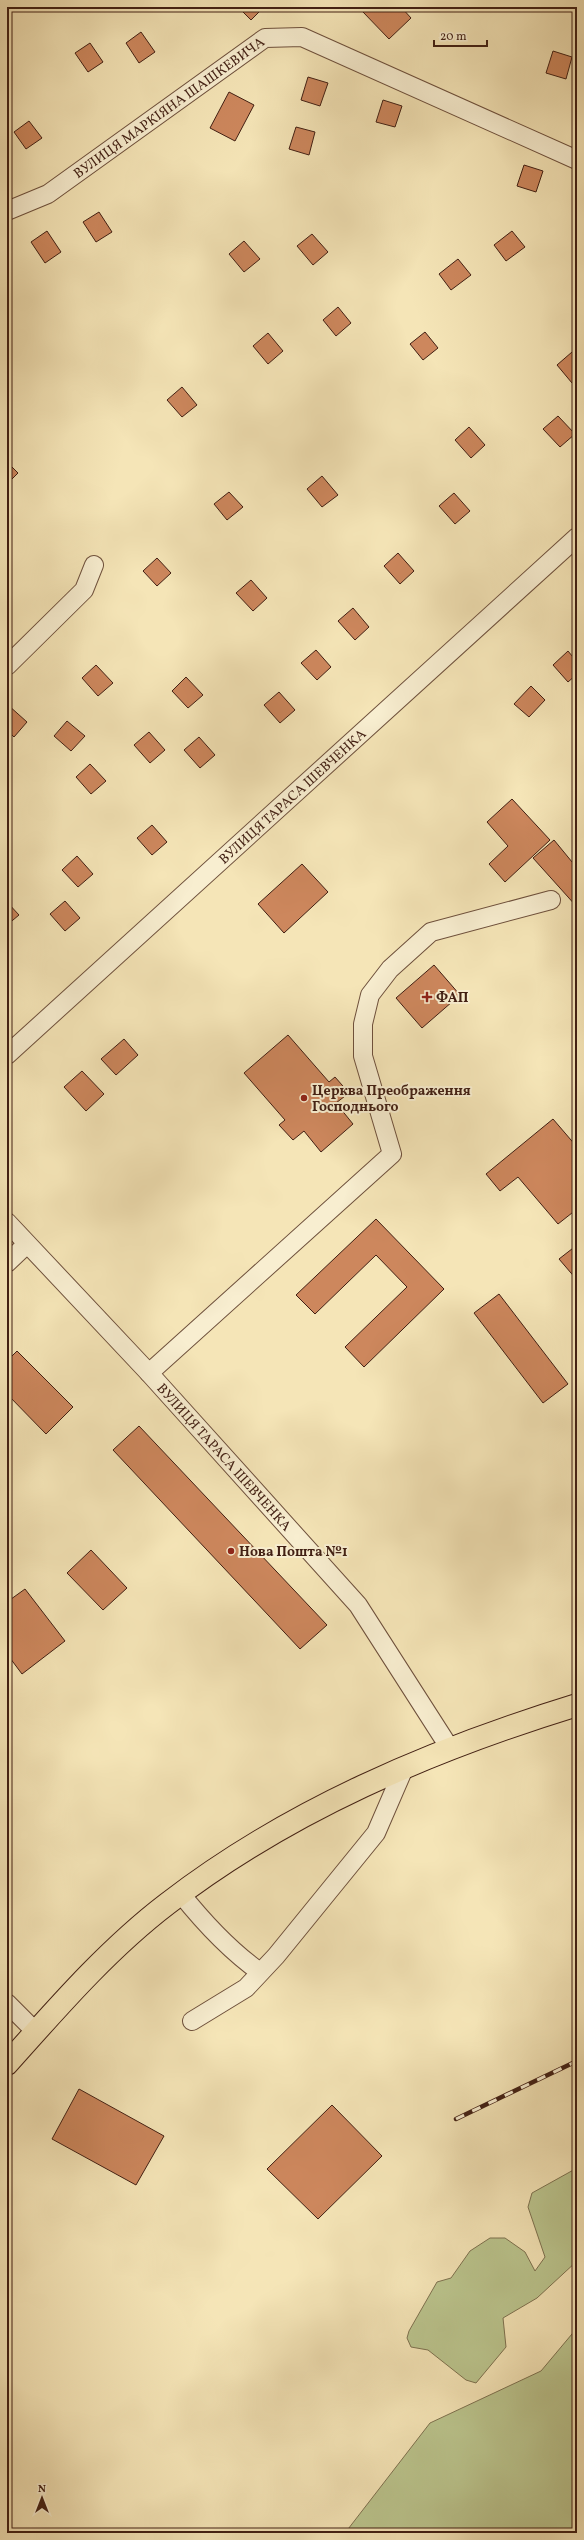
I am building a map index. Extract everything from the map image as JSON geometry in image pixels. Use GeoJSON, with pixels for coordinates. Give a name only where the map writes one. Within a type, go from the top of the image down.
{"type":"FeatureCollection","features":[{"type":"Feature","properties":{"kind":"highway"},"geometry":{"type":"LineString","coordinates":[[7,2064],[115,1948],[182,1894],[239,1853],[300,1818],[373,1780],[449,1747],[577,1705]]}},
{"type":"Feature","properties":{"kind":"street","name":"ВУЛИЦЯ МАРКІЯНА ШАШКЕВИЧА"},"geometry":{"type":"LineString","coordinates":[[7,211],[48,194],[265,38],[302,37],[577,160]]}},
{"type":"Feature","properties":{"kind":"street","name":"ВУЛИЦЯ ТАРАСА ШЕВЧЕНКА"},"geometry":{"type":"LineString","coordinates":[[7,1055],[577,537]]}},
{"type":"Feature","properties":{"kind":"street"},"geometry":{"type":"LineString","coordinates":[[7,666],[84,590],[94,566]]}},
{"type":"Feature","properties":{"kind":"street"},"geometry":{"type":"LineString","coordinates":[[149,1373],[392,1154],[363,1056],[363,1024],[370,995],[390,969],[431,932],[551,900]]}},
{"type":"Feature","properties":{"kind":"street","name":"ВУЛИЦЯ ТАРАСА ШЕВЧЕНКА"},"geometry":{"type":"LineString","coordinates":[[7,1222],[26,1244],[149,1373],[358,1605],[449,1747]]}},
{"type":"Feature","properties":{"kind":"street"},"geometry":{"type":"LineString","coordinates":[[7,1263],[26,1244]]}},
{"type":"Feature","properties":{"kind":"street"},"geometry":{"type":"LineString","coordinates":[[192,2021],[246,1988],[260,1972],[376,1833],[405,1766]]}},
{"type":"Feature","properties":{"kind":"street"},"geometry":{"type":"LineString","coordinates":[[182,1894],[207,1925],[234,1954],[260,1972]]}},
{"type":"Feature","properties":{"kind":"street"},"geometry":{"type":"LineString","coordinates":[[7,2003],[36,2032]]}},
{"type":"Feature","properties":{"kind":"green space"},"geometry":{"type":"Polygon","coordinates":[[[577,2168],[577,2261],[537,2298],[503,2318],[506,2347],[476,2383],[466,2380],[428,2350],[411,2347],[407,2338],[409,2331],[437,2282],[451,2278],[470,2251],[490,2238],[505,2238],[525,2252],[535,2271],[545,2257],[528,2207],[532,2193],[577,2168]]]}},
{"type":"Feature","properties":{"kind":"green space"},"geometry":{"type":"Polygon","coordinates":[[[577,2328],[577,2533],[345,2533],[430,2423],[541,2371],[577,2328]]]}},
{"type":"Feature","properties":{"kind":"building"},"geometry":{"type":"Polygon","coordinates":[[[238,7],[264,7],[251,20],[238,7]]]}},
{"type":"Feature","properties":{"kind":"building"},"geometry":{"type":"Polygon","coordinates":[[[368,7],[401,7],[411,18],[389,39],[363,12],[368,7]]]}},
{"type":"Feature","properties":{"kind":"building"},"geometry":{"type":"Polygon","coordinates":[[[141,32],[155,52],[139,63],[126,43],[141,32]]]}},
{"type":"Feature","properties":{"kind":"building"},"geometry":{"type":"Polygon","coordinates":[[[90,43],[103,62],[88,72],[75,53],[90,43]]]}},
{"type":"Feature","properties":{"kind":"building"},"geometry":{"type":"Polygon","coordinates":[[[553,51],[572,57],[566,79],[546,73],[553,51]]]}},
{"type":"Feature","properties":{"kind":"building"},"geometry":{"type":"Polygon","coordinates":[[[308,77],[328,83],[320,106],[301,100],[308,77]]]}},
{"type":"Feature","properties":{"kind":"building"},"geometry":{"type":"Polygon","coordinates":[[[229,92],[254,105],[235,141],[210,128],[229,92]]]}},
{"type":"Feature","properties":{"kind":"building"},"geometry":{"type":"Polygon","coordinates":[[[383,100],[402,106],[395,127],[376,122],[383,100]]]}},
{"type":"Feature","properties":{"kind":"building"},"geometry":{"type":"Polygon","coordinates":[[[29,121],[42,138],[26,149],[14,132],[29,121]]]}},
{"type":"Feature","properties":{"kind":"building"},"geometry":{"type":"Polygon","coordinates":[[[296,127],[315,132],[309,155],[289,149],[296,127]]]}},
{"type":"Feature","properties":{"kind":"building"},"geometry":{"type":"Polygon","coordinates":[[[524,165],[543,171],[536,192],[517,186],[524,165]]]}},
{"type":"Feature","properties":{"kind":"building"},"geometry":{"type":"Polygon","coordinates":[[[99,212],[112,232],[96,242],[83,222],[99,212]]]}},
{"type":"Feature","properties":{"kind":"building"},"geometry":{"type":"Polygon","coordinates":[[[47,231],[61,252],[45,263],[31,242],[47,231]]]}},
{"type":"Feature","properties":{"kind":"building"},"geometry":{"type":"Polygon","coordinates":[[[512,231],[525,247],[506,261],[494,245],[512,231]]]}},
{"type":"Feature","properties":{"kind":"building"},"geometry":{"type":"Polygon","coordinates":[[[312,234],[328,252],[313,265],[297,246],[312,234]]]}},
{"type":"Feature","properties":{"kind":"building"},"geometry":{"type":"Polygon","coordinates":[[[244,241],[260,259],[244,272],[229,254],[244,241]]]}},
{"type":"Feature","properties":{"kind":"building"},"geometry":{"type":"Polygon","coordinates":[[[458,259],[471,275],[451,290],[439,274],[458,259]]]}},
{"type":"Feature","properties":{"kind":"building"},"geometry":{"type":"Polygon","coordinates":[[[338,307],[351,323],[336,336],[323,320],[338,307]]]}},
{"type":"Feature","properties":{"kind":"building"},"geometry":{"type":"Polygon","coordinates":[[[425,332],[438,348],[423,360],[410,344],[425,332]]]}},
{"type":"Feature","properties":{"kind":"building"},"geometry":{"type":"Polygon","coordinates":[[[268,333],[283,351],[268,364],[253,346],[268,333]]]}},
{"type":"Feature","properties":{"kind":"building"},"geometry":{"type":"Polygon","coordinates":[[[572,352],[577,358],[577,378],[572,383],[557,365],[572,352]]]}},
{"type":"Feature","properties":{"kind":"building"},"geometry":{"type":"Polygon","coordinates":[[[182,387],[197,405],[182,417],[167,400],[182,387]]]}},
{"type":"Feature","properties":{"kind":"building"},"geometry":{"type":"Polygon","coordinates":[[[558,416],[575,434],[560,447],[543,429],[558,416]]]}},
{"type":"Feature","properties":{"kind":"building"},"geometry":{"type":"Polygon","coordinates":[[[469,427],[485,445],[471,458],[455,440],[469,427]]]}},
{"type":"Feature","properties":{"kind":"building"},"geometry":{"type":"Polygon","coordinates":[[[7,462],[18,473],[7,484],[7,462]]]}},
{"type":"Feature","properties":{"kind":"building"},"geometry":{"type":"Polygon","coordinates":[[[322,476],[338,495],[322,507],[307,489],[322,476]]]}},
{"type":"Feature","properties":{"kind":"building"},"geometry":{"type":"Polygon","coordinates":[[[229,492],[243,507],[227,520],[214,504],[229,492]]]}},
{"type":"Feature","properties":{"kind":"building"},"geometry":{"type":"Polygon","coordinates":[[[454,493],[470,511],[455,524],[439,506],[454,493]]]}},
{"type":"Feature","properties":{"kind":"building"},"geometry":{"type":"Polygon","coordinates":[[[398,553],[414,571],[400,584],[384,566],[398,553]]]}},
{"type":"Feature","properties":{"kind":"building"},"geometry":{"type":"Polygon","coordinates":[[[157,558],[171,573],[157,586],[143,571],[157,558]]]}},
{"type":"Feature","properties":{"kind":"building"},"geometry":{"type":"Polygon","coordinates":[[[251,580],[267,598],[253,611],[236,593],[251,580]]]}},
{"type":"Feature","properties":{"kind":"building"},"geometry":{"type":"Polygon","coordinates":[[[353,608],[369,627],[355,640],[338,621],[353,608]]]}},
{"type":"Feature","properties":{"kind":"building"},"geometry":{"type":"Polygon","coordinates":[[[316,650],[331,667],[317,680],[301,663],[316,650]]]}},
{"type":"Feature","properties":{"kind":"building"},"geometry":{"type":"Polygon","coordinates":[[[568,651],[577,662],[577,674],[568,682],[553,665],[568,651]]]}},
{"type":"Feature","properties":{"kind":"building"},"geometry":{"type":"Polygon","coordinates":[[[96,665],[113,683],[98,696],[82,678],[96,665]]]}},
{"type":"Feature","properties":{"kind":"building"},"geometry":{"type":"Polygon","coordinates":[[[186,677],[203,695],[188,708],[172,691],[186,677]]]}},
{"type":"Feature","properties":{"kind":"building"},"geometry":{"type":"Polygon","coordinates":[[[531,686],[545,700],[529,717],[514,704],[531,686]]]}},
{"type":"Feature","properties":{"kind":"building"},"geometry":{"type":"Polygon","coordinates":[[[279,692],[295,710],[280,723],[264,705],[279,692]]]}},
{"type":"Feature","properties":{"kind":"building"},"geometry":{"type":"Polygon","coordinates":[[[8,705],[27,722],[14,737],[7,730],[8,705]]]}},
{"type":"Feature","properties":{"kind":"building"},"geometry":{"type":"Polygon","coordinates":[[[67,721],[85,736],[71,751],[54,736],[67,721]]]}},
{"type":"Feature","properties":{"kind":"building"},"geometry":{"type":"Polygon","coordinates":[[[149,732],[165,750],[150,763],[134,745],[149,732]]]}},
{"type":"Feature","properties":{"kind":"building"},"geometry":{"type":"Polygon","coordinates":[[[199,737],[215,755],[200,768],[184,750],[199,737]]]}},
{"type":"Feature","properties":{"kind":"building"},"geometry":{"type":"Polygon","coordinates":[[[90,764],[106,781],[91,794],[76,777],[90,764]]]}},
{"type":"Feature","properties":{"kind":"building"},"geometry":{"type":"Polygon","coordinates":[[[512,799],[550,840],[505,882],[489,864],[508,846],[487,822],[512,799]]]}},
{"type":"Feature","properties":{"kind":"building"},"geometry":{"type":"Polygon","coordinates":[[[152,825],[167,842],[152,855],[137,838],[152,825]]]}},
{"type":"Feature","properties":{"kind":"building"},"geometry":{"type":"Polygon","coordinates":[[[554,840],[577,868],[577,907],[533,858],[554,840]]]}},
{"type":"Feature","properties":{"kind":"building"},"geometry":{"type":"Polygon","coordinates":[[[77,856],[93,874],[78,887],[62,870],[77,856]]]}},
{"type":"Feature","properties":{"kind":"building"},"geometry":{"type":"Polygon","coordinates":[[[302,864],[328,892],[284,933],[258,904],[302,864]]]}},
{"type":"Feature","properties":{"kind":"building"},"geometry":{"type":"Polygon","coordinates":[[[65,901],[80,918],[65,931],[50,914],[65,901]]]}},
{"type":"Feature","properties":{"kind":"building"},"geometry":{"type":"Polygon","coordinates":[[[7,902],[19,915],[7,925],[7,902]]]}},
{"type":"Feature","properties":{"kind":"building"},"geometry":{"type":"Polygon","coordinates":[[[434,965],[460,995],[422,1028],[396,998],[434,965]]]}},
{"type":"Feature","properties":{"kind":"building","name":"Церква Преображення Господнього"},"geometry":{"type":"Polygon","coordinates":[[[288,1035],[329,1082],[335,1077],[349,1093],[336,1103],[353,1124],[321,1152],[304,1131],[293,1140],[279,1125],[285,1120],[244,1073],[288,1035]]]}},
{"type":"Feature","properties":{"kind":"building"},"geometry":{"type":"Polygon","coordinates":[[[124,1039],[138,1055],[116,1075],[101,1059],[124,1039]]]}},
{"type":"Feature","properties":{"kind":"building"},"geometry":{"type":"Polygon","coordinates":[[[82,1071],[104,1094],[86,1111],[64,1087],[82,1071]]]}},
{"type":"Feature","properties":{"kind":"building"},"geometry":{"type":"Polygon","coordinates":[[[553,1119],[577,1147],[577,1209],[558,1224],[518,1177],[500,1191],[486,1174],[553,1119]]]}},
{"type":"Feature","properties":{"kind":"building"},"geometry":{"type":"Polygon","coordinates":[[[376,1219],[444,1289],[364,1367],[345,1347],[407,1287],[376,1255],[315,1314],[296,1295],[376,1219]]]}},
{"type":"Feature","properties":{"kind":"building"},"geometry":{"type":"Polygon","coordinates":[[[577,1245],[577,1280],[559,1259],[577,1245]]]}},
{"type":"Feature","properties":{"kind":"building"},"geometry":{"type":"Polygon","coordinates":[[[499,1294],[568,1384],[543,1403],[474,1313],[499,1294]]]}},
{"type":"Feature","properties":{"kind":"building"},"geometry":{"type":"Polygon","coordinates":[[[17,1351],[73,1407],[46,1434],[7,1394],[7,1361],[17,1351]]]}},
{"type":"Feature","properties":{"kind":"building"},"geometry":{"type":"Polygon","coordinates":[[[139,1426],[327,1625],[300,1649],[113,1450],[139,1426]]]}},
{"type":"Feature","properties":{"kind":"building"},"geometry":{"type":"Polygon","coordinates":[[[91,1550],[127,1588],[103,1610],[67,1573],[91,1550]]]}},
{"type":"Feature","properties":{"kind":"building"},"geometry":{"type":"Polygon","coordinates":[[[25,1589],[65,1641],[22,1674],[7,1654],[7,1602],[25,1589]]]}},
{"type":"Feature","properties":{"kind":"building"},"geometry":{"type":"Polygon","coordinates":[[[79,2089],[164,2136],[136,2185],[52,2139],[79,2089]]]}},
{"type":"Feature","properties":{"kind":"building"},"geometry":{"type":"Polygon","coordinates":[[[332,2105],[382,2156],[318,2219],[267,2169],[332,2105]]]}},
{"type":"Feature","properties":{"kind":"railway"},"geometry":{"type":"LineString","coordinates":[[456,2119],[577,2061]]}},
{"type":"Feature","properties":{"kind":"place","name":"ФАП"},"geometry":{"type":"Point","coordinates":[427,997]}},
{"type":"Feature","properties":{"kind":"place","name":"Церква Преображення Господнього"},"geometry":{"type":"Point","coordinates":[304,1098]}},
{"type":"Feature","properties":{"kind":"place","name":"Нова Пошта №1"},"geometry":{"type":"Point","coordinates":[231,1551]}}]}
